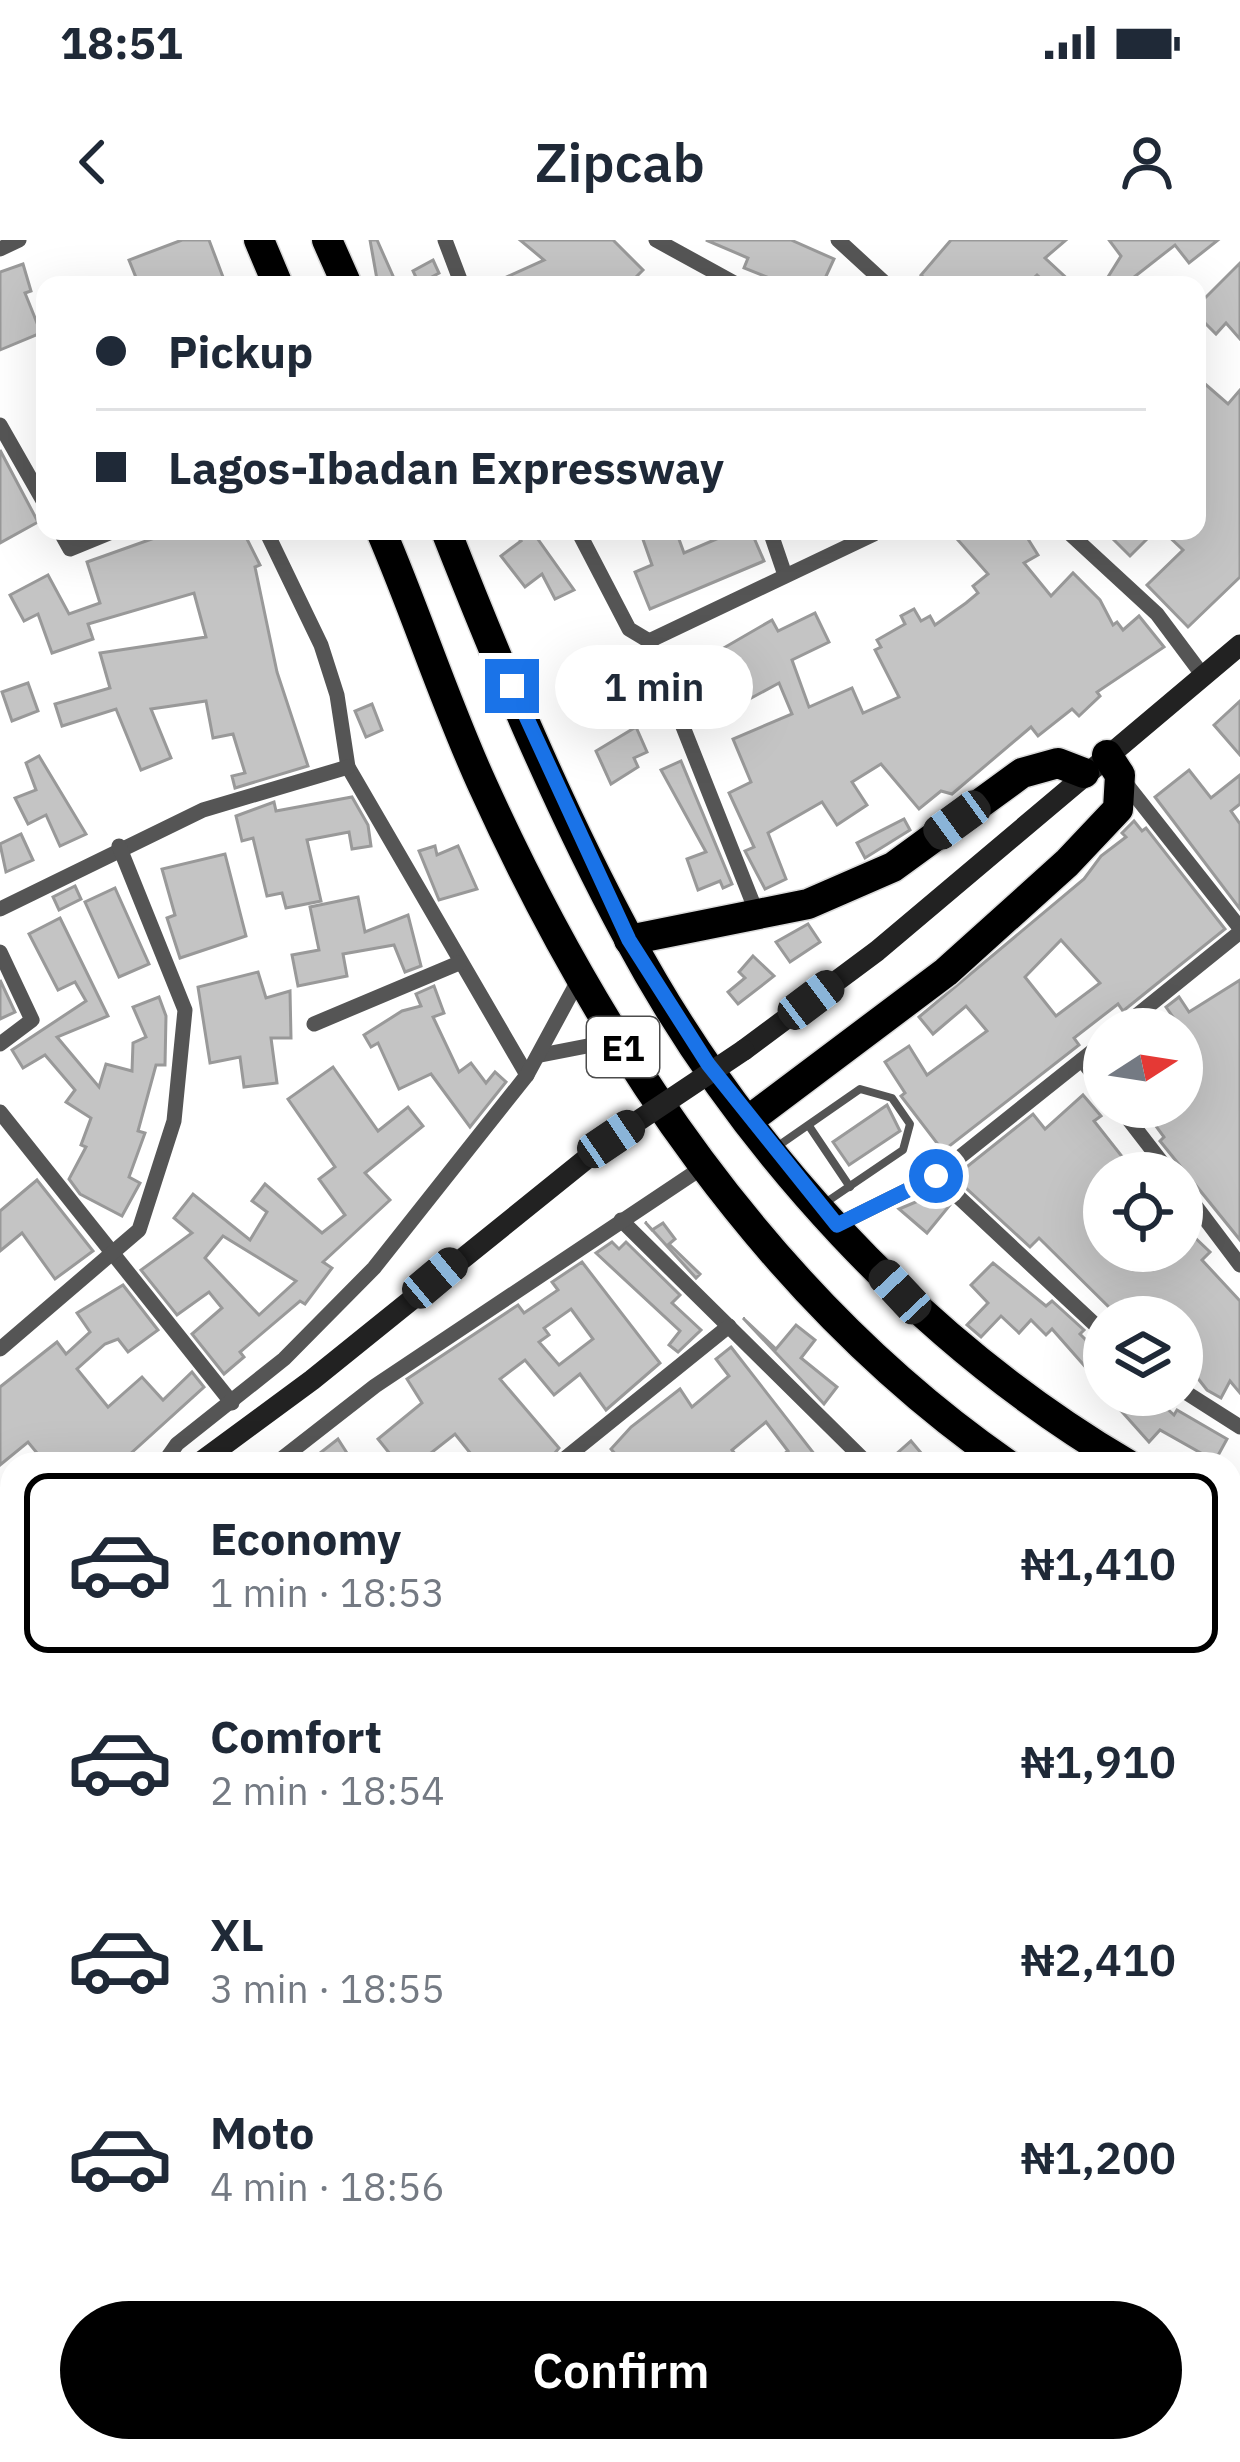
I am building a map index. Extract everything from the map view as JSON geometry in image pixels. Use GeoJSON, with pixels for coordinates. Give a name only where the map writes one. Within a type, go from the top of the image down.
{"type":"FeatureCollection","features":[{"type":"Feature","properties":{"kind":"highway"},"geometry":{"type":"LineString","coordinates":[[260,240],[274,276]]}},
{"type":"Feature","properties":{"kind":"highway"},"geometry":{"type":"LineString","coordinates":[[327,240],[343,276]]}},
{"type":"Feature","properties":{"kind":"highway","name":"E1"},"geometry":{"type":"LineString","coordinates":[[385,540],[482,785],[580,977],[618,1040],[703,1167],[806,1289],[943,1420],[990,1452]]}},
{"type":"Feature","properties":{"kind":"highway","name":"E1"},"geometry":{"type":"LineString","coordinates":[[450,540],[629,940],[749,1120],[829,1215],[962,1350],[1060,1424],[1107,1452]]}},
{"type":"Feature","properties":{"kind":"highway"},"geometry":{"type":"LineString","coordinates":[[629,940],[808,904],[893,867],[1036,766],[1058,763],[1104,768],[1118,809],[1067,863],[946,972],[749,1120]]}},
{"type":"Feature","properties":{"kind":"main road"},"geometry":{"type":"LineString","coordinates":[[214,1452],[312,1381],[611,1139],[744,1050],[877,950],[1104,768],[1201,674],[1240,645]]}},
{"type":"Feature","properties":{"kind":"street"},"geometry":{"type":"LineString","coordinates":[[0,249],[19,240]]}},
{"type":"Feature","properties":{"kind":"street"},"geometry":{"type":"LineString","coordinates":[[445,240],[459,276]]}},
{"type":"Feature","properties":{"kind":"street"},"geometry":{"type":"LineString","coordinates":[[656,240],[722,276]]}},
{"type":"Feature","properties":{"kind":"street"},"geometry":{"type":"LineString","coordinates":[[838,240],[877,276]]}},
{"type":"Feature","properties":{"kind":"street"},"geometry":{"type":"LineString","coordinates":[[0,425],[36,488]]}},
{"type":"Feature","properties":{"kind":"street"},"geometry":{"type":"LineString","coordinates":[[65,540],[70,549],[92,540]]}},
{"type":"Feature","properties":{"kind":"street"},"geometry":{"type":"LineString","coordinates":[[270,540],[321,645],[338,695],[348,767],[527,1075]]}},
{"type":"Feature","properties":{"kind":"street"},"geometry":{"type":"LineString","coordinates":[[583,540],[629,628],[649,641],[758,916]]}},
{"type":"Feature","properties":{"kind":"street"},"geometry":{"type":"LineString","coordinates":[[773,540],[785,575]]}},
{"type":"Feature","properties":{"kind":"street"},"geometry":{"type":"LineString","coordinates":[[649,641],[861,540]]}},
{"type":"Feature","properties":{"kind":"street"},"geometry":{"type":"LineString","coordinates":[[1082,540],[1157,614],[1201,674]]}},
{"type":"Feature","properties":{"kind":"street"},"geometry":{"type":"LineString","coordinates":[[0,909],[119,846],[203,810],[348,767]]}},
{"type":"Feature","properties":{"kind":"street"},"geometry":{"type":"LineString","coordinates":[[1104,768],[1240,930],[1145,1008]]}},
{"type":"Feature","properties":{"kind":"street"},"geometry":{"type":"LineString","coordinates":[[0,1349],[139,1230],[174,1121],[185,1010],[119,846]]}},
{"type":"Feature","properties":{"kind":"street"},"geometry":{"type":"LineString","coordinates":[[0,952],[32,1020],[0,1044]]}},
{"type":"Feature","properties":{"kind":"street"},"geometry":{"type":"LineString","coordinates":[[314,1024],[459,963]]}},
{"type":"Feature","properties":{"kind":"street"},"geometry":{"type":"LineString","coordinates":[[171,1452],[232,1403],[374,1268],[527,1075],[580,977]]}},
{"type":"Feature","properties":{"kind":"street"},"geometry":{"type":"LineString","coordinates":[[541,1054],[618,1040]]}},
{"type":"Feature","properties":{"kind":"street"},"geometry":{"type":"LineString","coordinates":[[829,1215],[936,1176],[1082,1060]]}},
{"type":"Feature","properties":{"kind":"street"},"geometry":{"type":"LineString","coordinates":[[0,1112],[232,1403]]}},
{"type":"Feature","properties":{"kind":"street"},"geometry":{"type":"LineString","coordinates":[[1135,1128],[1154,1152]]}},
{"type":"Feature","properties":{"kind":"street"},"geometry":{"type":"LineString","coordinates":[[290,1452],[375,1386],[703,1167]]}},
{"type":"Feature","properties":{"kind":"street"},"geometry":{"type":"LineString","coordinates":[[936,1176],[1083,1313]]}},
{"type":"Feature","properties":{"kind":"street"},"geometry":{"type":"LineString","coordinates":[[1203,1216],[1240,1265]]}},
{"type":"Feature","properties":{"kind":"street"},"geometry":{"type":"LineString","coordinates":[[621,1220],[856,1452]]}},
{"type":"Feature","properties":{"kind":"street"},"geometry":{"type":"LineString","coordinates":[[573,1452],[728,1326]]}},
{"type":"Feature","properties":{"kind":"street"},"geometry":{"type":"LineString","coordinates":[[1203,1403],[1240,1427]]}},
{"type":"Feature","properties":{"kind":"lane"},"geometry":{"type":"LineString","coordinates":[[774,1149],[860,1089],[892,1099],[910,1124],[903,1150],[850,1187],[829,1215]]}},
{"type":"Feature","properties":{"kind":"lane"},"geometry":{"type":"LineString","coordinates":[[809,1126],[850,1187]]}},
{"type":"Feature","properties":{"kind":"building"},"geometry":{"type":"Polygon","coordinates":[[[182,240],[209,240],[223,276],[135,276],[129,260],[182,240]]]}},
{"type":"Feature","properties":{"kind":"building"},"geometry":{"type":"Polygon","coordinates":[[[370,240],[377,240],[393,276],[376,276],[370,240]]]}},
{"type":"Feature","properties":{"kind":"building"},"geometry":{"type":"Polygon","coordinates":[[[520,240],[613,240],[643,270],[637,276],[509,276],[544,260],[520,240]]]}},
{"type":"Feature","properties":{"kind":"building"},"geometry":{"type":"Polygon","coordinates":[[[706,240],[791,240],[834,259],[826,276],[764,276],[744,268],[748,258],[706,240]]]}},
{"type":"Feature","properties":{"kind":"building"},"geometry":{"type":"Polygon","coordinates":[[[951,240],[1066,240],[1045,258],[1064,276],[921,275],[951,240]]]}},
{"type":"Feature","properties":{"kind":"building"},"geometry":{"type":"Polygon","coordinates":[[[1109,240],[1218,240],[1189,263],[1175,245],[1135,276],[1109,276],[1121,256],[1109,240]]]}},
{"type":"Feature","properties":{"kind":"building"},"geometry":{"type":"Polygon","coordinates":[[[433,260],[439,273],[415,276],[413,271],[433,260]]]}},
{"type":"Feature","properties":{"kind":"building"},"geometry":{"type":"Polygon","coordinates":[[[1240,263],[1240,339],[1226,323],[1216,334],[1206,324],[1206,297],[1240,263]]]}},
{"type":"Feature","properties":{"kind":"building"},"geometry":{"type":"Polygon","coordinates":[[[23,264],[36,335],[0,350],[0,272],[23,264]]]}},
{"type":"Feature","properties":{"kind":"building"},"geometry":{"type":"Polygon","coordinates":[[[1206,385],[1228,404],[1240,390],[1240,577],[1188,627],[1147,585],[1183,550],[1172,540],[1206,540],[1206,385]]]}},
{"type":"Feature","properties":{"kind":"building"},"geometry":{"type":"Polygon","coordinates":[[[0,450],[36,523],[0,543],[0,450]]]}},
{"type":"Feature","properties":{"kind":"building"},"geometry":{"type":"Polygon","coordinates":[[[149,540],[248,540],[260,565],[255,567],[277,672],[308,766],[235,788],[232,776],[245,773],[233,734],[213,738],[206,701],[151,709],[171,758],[141,770],[116,709],[62,726],[55,704],[110,688],[100,653],[206,637],[194,593],[88,624],[93,639],[52,653],[38,614],[24,621],[10,595],[48,575],[69,614],[100,603],[87,562],[149,540]]]}},
{"type":"Feature","properties":{"kind":"building"},"geometry":{"type":"Polygon","coordinates":[[[538,540],[574,590],[555,599],[542,574],[525,587],[501,556],[521,541],[538,540]]]}},
{"type":"Feature","properties":{"kind":"building"},"geometry":{"type":"Polygon","coordinates":[[[643,540],[679,540],[684,553],[714,540],[755,540],[764,561],[650,609],[635,572],[652,565],[643,540]]]}},
{"type":"Feature","properties":{"kind":"building"},"geometry":{"type":"Polygon","coordinates":[[[958,540],[1029,540],[1038,555],[1024,563],[1051,596],[1073,573],[1100,600],[1113,625],[1117,622],[1123,630],[1139,616],[1164,647],[1097,692],[1100,696],[1079,716],[1072,709],[1038,736],[1031,727],[952,794],[941,791],[919,809],[881,764],[852,782],[867,805],[837,825],[822,802],[768,833],[786,879],[765,889],[745,851],[754,847],[729,793],[751,782],[733,739],[792,714],[779,683],[729,710],[712,678],[685,690],[677,675],[772,620],[778,631],[815,613],[829,642],[792,660],[809,707],[852,688],[863,713],[899,697],[875,650],[881,647],[877,640],[905,624],[901,616],[914,609],[921,621],[930,616],[935,625],[978,593],[973,586],[988,574],[958,540]]]}},
{"type":"Feature","properties":{"kind":"building"},"geometry":{"type":"Polygon","coordinates":[[[1114,540],[1146,540],[1130,556],[1114,540]]]}},
{"type":"Feature","properties":{"kind":"building"},"geometry":{"type":"Polygon","coordinates":[[[28,683],[38,711],[12,721],[2,692],[28,683]]]}},
{"type":"Feature","properties":{"kind":"building"},"geometry":{"type":"Polygon","coordinates":[[[1240,701],[1240,755],[1214,725],[1240,701]]]}},
{"type":"Feature","properties":{"kind":"building"},"geometry":{"type":"Polygon","coordinates":[[[372,704],[382,730],[366,737],[355,711],[372,704]]]}},
{"type":"Feature","properties":{"kind":"building"},"geometry":{"type":"Polygon","coordinates":[[[636,727],[647,752],[634,758],[638,767],[611,784],[596,751],[636,727]]]}},
{"type":"Feature","properties":{"kind":"building"},"geometry":{"type":"Polygon","coordinates":[[[39,756],[86,834],[60,846],[46,815],[28,824],[15,798],[36,790],[26,763],[39,756]]]}},
{"type":"Feature","properties":{"kind":"building"},"geometry":{"type":"Polygon","coordinates":[[[681,761],[732,884],[723,888],[720,881],[698,890],[687,859],[706,852],[661,770],[681,761]]]}},
{"type":"Feature","properties":{"kind":"building"},"geometry":{"type":"Polygon","coordinates":[[[1189,770],[1211,798],[1240,775],[1240,804],[1231,811],[1240,824],[1240,909],[1155,797],[1189,770]]]}},
{"type":"Feature","properties":{"kind":"building"},"geometry":{"type":"Polygon","coordinates":[[[352,797],[368,825],[371,846],[352,849],[349,832],[307,840],[321,901],[286,908],[282,893],[267,896],[253,838],[242,841],[236,816],[274,802],[276,811],[352,797]]]}},
{"type":"Feature","properties":{"kind":"building"},"geometry":{"type":"Polygon","coordinates":[[[904,819],[910,830],[865,858],[857,843],[904,819]]]}},
{"type":"Feature","properties":{"kind":"building"},"geometry":{"type":"Polygon","coordinates":[[[1134,821],[1142,831],[1146,828],[1225,929],[1127,1008],[1118,1004],[1083,1008],[1083,1031],[1074,1038],[1079,1045],[943,1151],[901,1096],[905,1093],[885,1062],[909,1046],[927,1075],[987,1031],[966,1006],[933,1034],[919,1017],[1084,879],[1101,856],[1126,837],[1122,833],[1134,821]],[[1061,940],[1025,977],[1056,1016],[1100,983],[1061,940]]]}},
{"type":"Feature","properties":{"kind":"building"},"geometry":{"type":"Polygon","coordinates":[[[21,834],[33,860],[6,872],[0,844],[21,834]]]}},
{"type":"Feature","properties":{"kind":"building"},"geometry":{"type":"Polygon","coordinates":[[[435,846],[437,855],[458,846],[477,889],[439,900],[419,851],[435,846]]]}},
{"type":"Feature","properties":{"kind":"building"},"geometry":{"type":"Polygon","coordinates":[[[225,854],[246,936],[180,958],[167,918],[175,915],[162,869],[225,854]]]}},
{"type":"Feature","properties":{"kind":"building"},"geometry":{"type":"Polygon","coordinates":[[[75,886],[81,899],[59,910],[53,897],[75,886]]]}},
{"type":"Feature","properties":{"kind":"building"},"geometry":{"type":"Polygon","coordinates":[[[115,888],[149,964],[119,977],[85,902],[115,888]]]}},
{"type":"Feature","properties":{"kind":"building"},"geometry":{"type":"Polygon","coordinates":[[[358,897],[365,932],[408,915],[421,966],[405,972],[394,945],[343,954],[347,976],[298,986],[292,955],[319,950],[310,907],[358,897]]]}},
{"type":"Feature","properties":{"kind":"building"},"geometry":{"type":"Polygon","coordinates":[[[60,918],[108,1016],[57,1037],[99,1087],[106,1064],[132,1071],[133,1043],[146,1037],[133,1007],[159,997],[166,1016],[165,1065],[156,1065],[138,1131],[145,1133],[129,1177],[140,1183],[122,1216],[80,1194],[69,1179],[86,1147],[81,1145],[91,1118],[66,1102],[75,1090],[45,1055],[23,1068],[12,1050],[86,1001],[75,982],[58,990],[29,934],[60,918]]]}},
{"type":"Feature","properties":{"kind":"building"},"geometry":{"type":"Polygon","coordinates":[[[808,924],[820,942],[790,962],[776,942],[808,924]]]}},
{"type":"Feature","properties":{"kind":"building"},"geometry":{"type":"Polygon","coordinates":[[[753,956],[774,976],[738,1004],[728,992],[745,978],[739,972],[753,956]]]}},
{"type":"Feature","properties":{"kind":"building"},"geometry":{"type":"Polygon","coordinates":[[[258,972],[266,998],[290,991],[291,1038],[271,1038],[277,1083],[244,1087],[240,1057],[210,1063],[198,987],[258,972]]]}},
{"type":"Feature","properties":{"kind":"building"},"geometry":{"type":"Polygon","coordinates":[[[0,980],[15,1012],[0,1019],[0,980]]]}},
{"type":"Feature","properties":{"kind":"building"},"geometry":{"type":"Polygon","coordinates":[[[1240,980],[1240,1240],[1203,1194],[1203,1152],[1169,1152],[1157,1128],[1203,1128],[1203,1008],[1195,1008],[1240,980]]]}},
{"type":"Feature","properties":{"kind":"building"},"geometry":{"type":"Polygon","coordinates":[[[434,986],[444,1013],[433,1017],[459,1072],[471,1063],[486,1083],[495,1072],[506,1082],[470,1127],[431,1074],[399,1089],[378,1043],[371,1047],[364,1035],[402,1011],[421,1006],[416,994],[434,986]]]}},
{"type":"Feature","properties":{"kind":"building"},"geometry":{"type":"Polygon","coordinates":[[[1179,997],[1186,1008],[1167,1008],[1166,1007],[1179,997]]]}},
{"type":"Feature","properties":{"kind":"building"},"geometry":{"type":"Polygon","coordinates":[[[333,1067],[378,1131],[408,1107],[423,1126],[365,1173],[390,1200],[323,1262],[332,1268],[305,1304],[300,1301],[240,1352],[244,1357],[224,1374],[192,1334],[222,1308],[209,1292],[177,1315],[141,1270],[192,1233],[174,1218],[193,1194],[250,1240],[267,1212],[252,1201],[265,1184],[322,1233],[345,1215],[319,1179],[335,1167],[288,1099],[333,1067]],[[223,1236],[205,1258],[259,1315],[296,1281],[223,1236]]]}},
{"type":"Feature","properties":{"kind":"building"},"geometry":{"type":"Polygon","coordinates":[[[1083,1095],[1083,1128],[1100,1128],[1118,1152],[1083,1152],[1083,1272],[1203,1272],[1203,1261],[1240,1301],[1240,1393],[1230,1381],[1221,1398],[1203,1385],[1203,1296],[1098,1296],[1039,1238],[1030,1247],[954,1177],[1033,1114],[1045,1129],[1083,1095]]]}},
{"type":"Feature","properties":{"kind":"building"},"geometry":{"type":"Polygon","coordinates":[[[887,1105],[900,1131],[849,1165],[833,1142],[887,1105]]]}},
{"type":"Feature","properties":{"kind":"building"},"geometry":{"type":"Polygon","coordinates":[[[37,1180],[93,1251],[55,1279],[22,1233],[0,1251],[0,1211],[37,1180]]]}},
{"type":"Feature","properties":{"kind":"building"},"geometry":{"type":"Polygon","coordinates":[[[937,1193],[950,1205],[927,1233],[899,1209],[937,1193]]]}},
{"type":"Feature","properties":{"kind":"building"},"geometry":{"type":"Polygon","coordinates":[[[663,1223],[675,1239],[669,1244],[700,1274],[696,1278],[652,1230],[663,1223]]]}},
{"type":"Feature","properties":{"kind":"building"},"geometry":{"type":"Polygon","coordinates":[[[612,1242],[619,1249],[626,1242],[680,1295],[672,1303],[701,1330],[678,1352],[669,1345],[680,1331],[596,1253],[612,1242]]]}},
{"type":"Feature","properties":{"kind":"building"},"geometry":{"type":"Polygon","coordinates":[[[582,1262],[660,1363],[606,1410],[580,1374],[554,1395],[525,1360],[500,1379],[559,1448],[556,1452],[469,1452],[455,1434],[432,1452],[388,1452],[378,1439],[422,1403],[407,1379],[518,1305],[524,1313],[558,1290],[552,1282],[582,1262]],[[571,1309],[544,1328],[549,1335],[539,1342],[559,1365],[593,1339],[571,1309]]]}},
{"type":"Feature","properties":{"kind":"building"},"geometry":{"type":"Polygon","coordinates":[[[993,1263],[1046,1306],[1052,1301],[1083,1329],[1083,1364],[1052,1329],[1046,1335],[1031,1320],[1019,1333],[1001,1316],[981,1337],[967,1325],[988,1303],[971,1285],[993,1263]]]}},
{"type":"Feature","properties":{"kind":"building"},"geometry":{"type":"Polygon","coordinates":[[[123,1285],[158,1330],[128,1352],[118,1339],[105,1344],[77,1369],[108,1407],[142,1377],[163,1400],[192,1372],[204,1387],[132,1452],[36,1452],[28,1442],[16,1452],[0,1452],[0,1387],[57,1342],[66,1354],[90,1332],[77,1313],[123,1285]]]}},
{"type":"Feature","properties":{"kind":"building"},"geometry":{"type":"Polygon","coordinates":[[[743,1318],[776,1349],[796,1325],[815,1340],[801,1358],[837,1387],[824,1404],[743,1318]]]}},
{"type":"Feature","properties":{"kind":"building"},"geometry":{"type":"Polygon","coordinates":[[[731,1347],[813,1452],[787,1452],[766,1422],[734,1452],[614,1452],[611,1449],[631,1427],[680,1389],[692,1407],[729,1376],[716,1359],[731,1347]]]}},
{"type":"Feature","properties":{"kind":"building"},"geometry":{"type":"Polygon","coordinates":[[[1126,1416],[1187,1416],[1227,1439],[1220,1452],[1199,1452],[1160,1430],[1149,1442],[1126,1416]]]}},
{"type":"Feature","properties":{"kind":"building"},"geometry":{"type":"Polygon","coordinates":[[[338,1439],[346,1452],[321,1452],[338,1439]]]}},
{"type":"Feature","properties":{"kind":"building"},"geometry":{"type":"Polygon","coordinates":[[[911,1441],[920,1452],[899,1452],[911,1441]]]}},
{"type":"Feature","properties":{"kind":"route"},"geometry":{"type":"LineString","coordinates":[[512,686],[629,940],[708,1064],[837,1225],[936,1176]]}}]}
